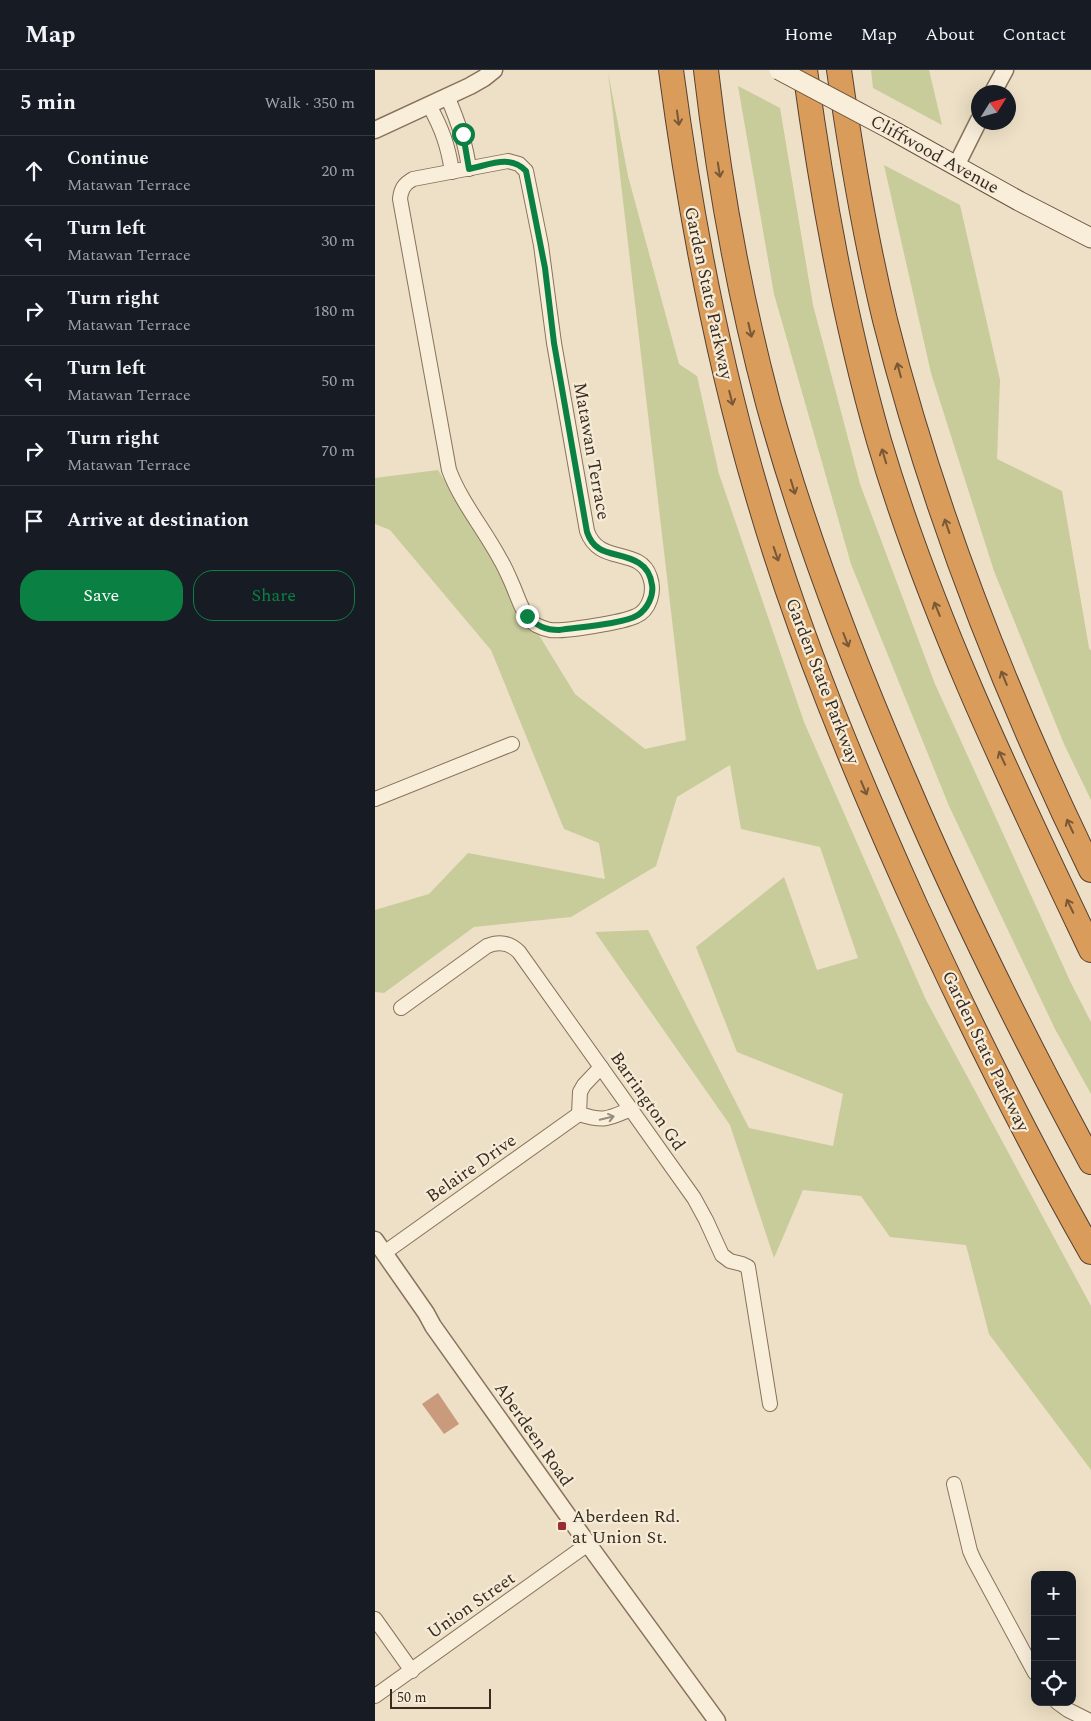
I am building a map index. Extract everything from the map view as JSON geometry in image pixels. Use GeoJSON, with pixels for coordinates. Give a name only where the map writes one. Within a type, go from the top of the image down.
{"type":"FeatureCollection","features":[{"type":"Feature","properties":{"kind":"highway","name":"Garden State Parkway"},"geometry":{"type":"LineString","coordinates":[[671,70],[690,203],[719,348],[755,489],[802,631],[856,770],[937,952],[1047,1174],[1091,1252]]}},
{"type":"Feature","properties":{"kind":"highway","name":"Garden State Parkway"},"geometry":{"type":"LineString","coordinates":[[706,70],[725,205],[753,343],[781,448],[827,588],[881,727],[941,863],[1022,1032],[1091,1162]]}},
{"type":"Feature","properties":{"kind":"highway"},"geometry":{"type":"LineString","coordinates":[[805,70],[823,194],[842,294],[865,392],[895,491],[923,572],[948,636],[1031,823],[1091,950]]}},
{"type":"Feature","properties":{"kind":"highway"},"geometry":{"type":"LineString","coordinates":[[839,70],[853,164],[873,268],[898,368],[926,464],[975,606],[1000,668],[1031,741],[1091,870]]}},
{"type":"Feature","properties":{"kind":"main road","name":"Cliffwood Avenue"},"geometry":{"type":"LineString","coordinates":[[779,70],[1054,220],[1091,238]]}},
{"type":"Feature","properties":{"kind":"street"},"geometry":{"type":"LineString","coordinates":[[375,130],[477,82],[495,70]]}},
{"type":"Feature","properties":{"kind":"street"},"geometry":{"type":"LineString","coordinates":[[997,85],[1005,70]]}},
{"type":"Feature","properties":{"kind":"street"},"geometry":{"type":"LineString","coordinates":[[447,96],[463,134],[469,169]]}},
{"type":"Feature","properties":{"kind":"street"},"geometry":{"type":"LineString","coordinates":[[429,105],[444,134],[452,172]]}},
{"type":"Feature","properties":{"kind":"street"},"geometry":{"type":"LineString","coordinates":[[957,166],[974,130]]}},
{"type":"Feature","properties":{"kind":"street","name":"Matawan Terrace"},"geometry":{"type":"LineString","coordinates":[[508,161],[519,164],[526,171],[542,252],[554,343],[587,532],[590,541],[598,549],[639,563],[650,576],[653,587],[652,594],[648,604],[636,616],[619,621],[559,630],[543,628],[535,624],[523,609],[501,559],[454,482],[446,452],[400,199],[402,187],[413,179],[469,169],[508,161]]}},
{"type":"Feature","properties":{"kind":"street"},"geometry":{"type":"LineString","coordinates":[[375,799],[512,744]]}},
{"type":"Feature","properties":{"kind":"street","name":"Barrington Gd"},"geometry":{"type":"LineString","coordinates":[[401,1008],[487,946],[501,942],[508,944],[519,952],[694,1198],[707,1220],[723,1255],[730,1261],[748,1267],[770,1404]]}},
{"type":"Feature","properties":{"kind":"street"},"geometry":{"type":"LineString","coordinates":[[601,1067],[580,1092],[579,1114],[596,1120],[604,1120],[631,1109]]}},
{"type":"Feature","properties":{"kind":"street","name":"Belaire Drive"},"geometry":{"type":"LineString","coordinates":[[379,1246],[579,1114]]}},
{"type":"Feature","properties":{"kind":"street","name":"Aberdeen Road"},"geometry":{"type":"LineString","coordinates":[[379,1246],[433,1326],[588,1544],[717,1721]]}},
{"type":"Feature","properties":{"kind":"street"},"geometry":{"type":"LineString","coordinates":[[955,1484],[970,1551],[1031,1666]]}},
{"type":"Feature","properties":{"kind":"street","name":"Union Street"},"geometry":{"type":"LineString","coordinates":[[375,1696],[588,1544]]}},
{"type":"Feature","properties":{"kind":"street"},"geometry":{"type":"LineString","coordinates":[[375,1619],[412,1671]]}},
{"type":"Feature","properties":{"kind":"street"},"geometry":{"type":"LineString","coordinates":[[1062,1706],[1090,1721]]}},
{"type":"Feature","properties":{"kind":"green space"},"geometry":{"type":"Polygon","coordinates":[[[871,70],[929,70],[942,125],[873,88],[871,70]]]}},
{"type":"Feature","properties":{"kind":"green space"},"geometry":{"type":"Polygon","coordinates":[[[608,72],[628,176],[679,364],[697,376],[719,474],[804,722],[926,1000],[1091,1306],[1091,1470],[989,1334],[966,1245],[890,1237],[861,1196],[803,1190],[774,1258],[730,1125],[595,932],[648,930],[749,1128],[833,1146],[843,1094],[737,1052],[696,947],[784,877],[817,970],[858,958],[820,847],[741,829],[730,765],[677,797],[656,866],[571,917],[474,927],[384,993],[375,992],[375,910],[429,894],[468,853],[605,879],[599,843],[564,829],[491,650],[390,530],[375,524],[375,478],[438,470],[575,694],[645,749],[686,740],[608,72]]]}},
{"type":"Feature","properties":{"kind":"green space"},"geometry":{"type":"Polygon","coordinates":[[[738,86],[780,108],[813,305],[860,484],[935,684],[1070,981],[1091,1022],[1091,1094],[1055,1029],[949,806],[851,564],[774,294],[738,86]]]}},
{"type":"Feature","properties":{"kind":"green space"},"geometry":{"type":"Polygon","coordinates":[[[884,165],[960,205],[1000,380],[997,459],[1062,491],[1091,651],[1091,800],[1064,744],[994,571],[931,373],[884,165]]]}},
{"type":"Feature","properties":{"kind":"building"},"geometry":{"type":"Polygon","coordinates":[[[438,1393],[459,1424],[444,1434],[422,1404],[438,1393]]]}},
{"type":"Feature","properties":{"kind":"place","name":"Aberdeen Rd. at Union St."},"geometry":{"type":"Point","coordinates":[562,1526]}},
{"type":"Feature","properties":{"kind":"route"},"geometry":{"type":"LineString","coordinates":[[463,134],[469,169],[512,161],[519,164],[526,171],[541,244],[554,343],[587,532],[590,541],[598,549],[639,563],[650,576],[653,587],[648,604],[641,613],[619,621],[550,630],[535,624],[527,616]]}}]}
